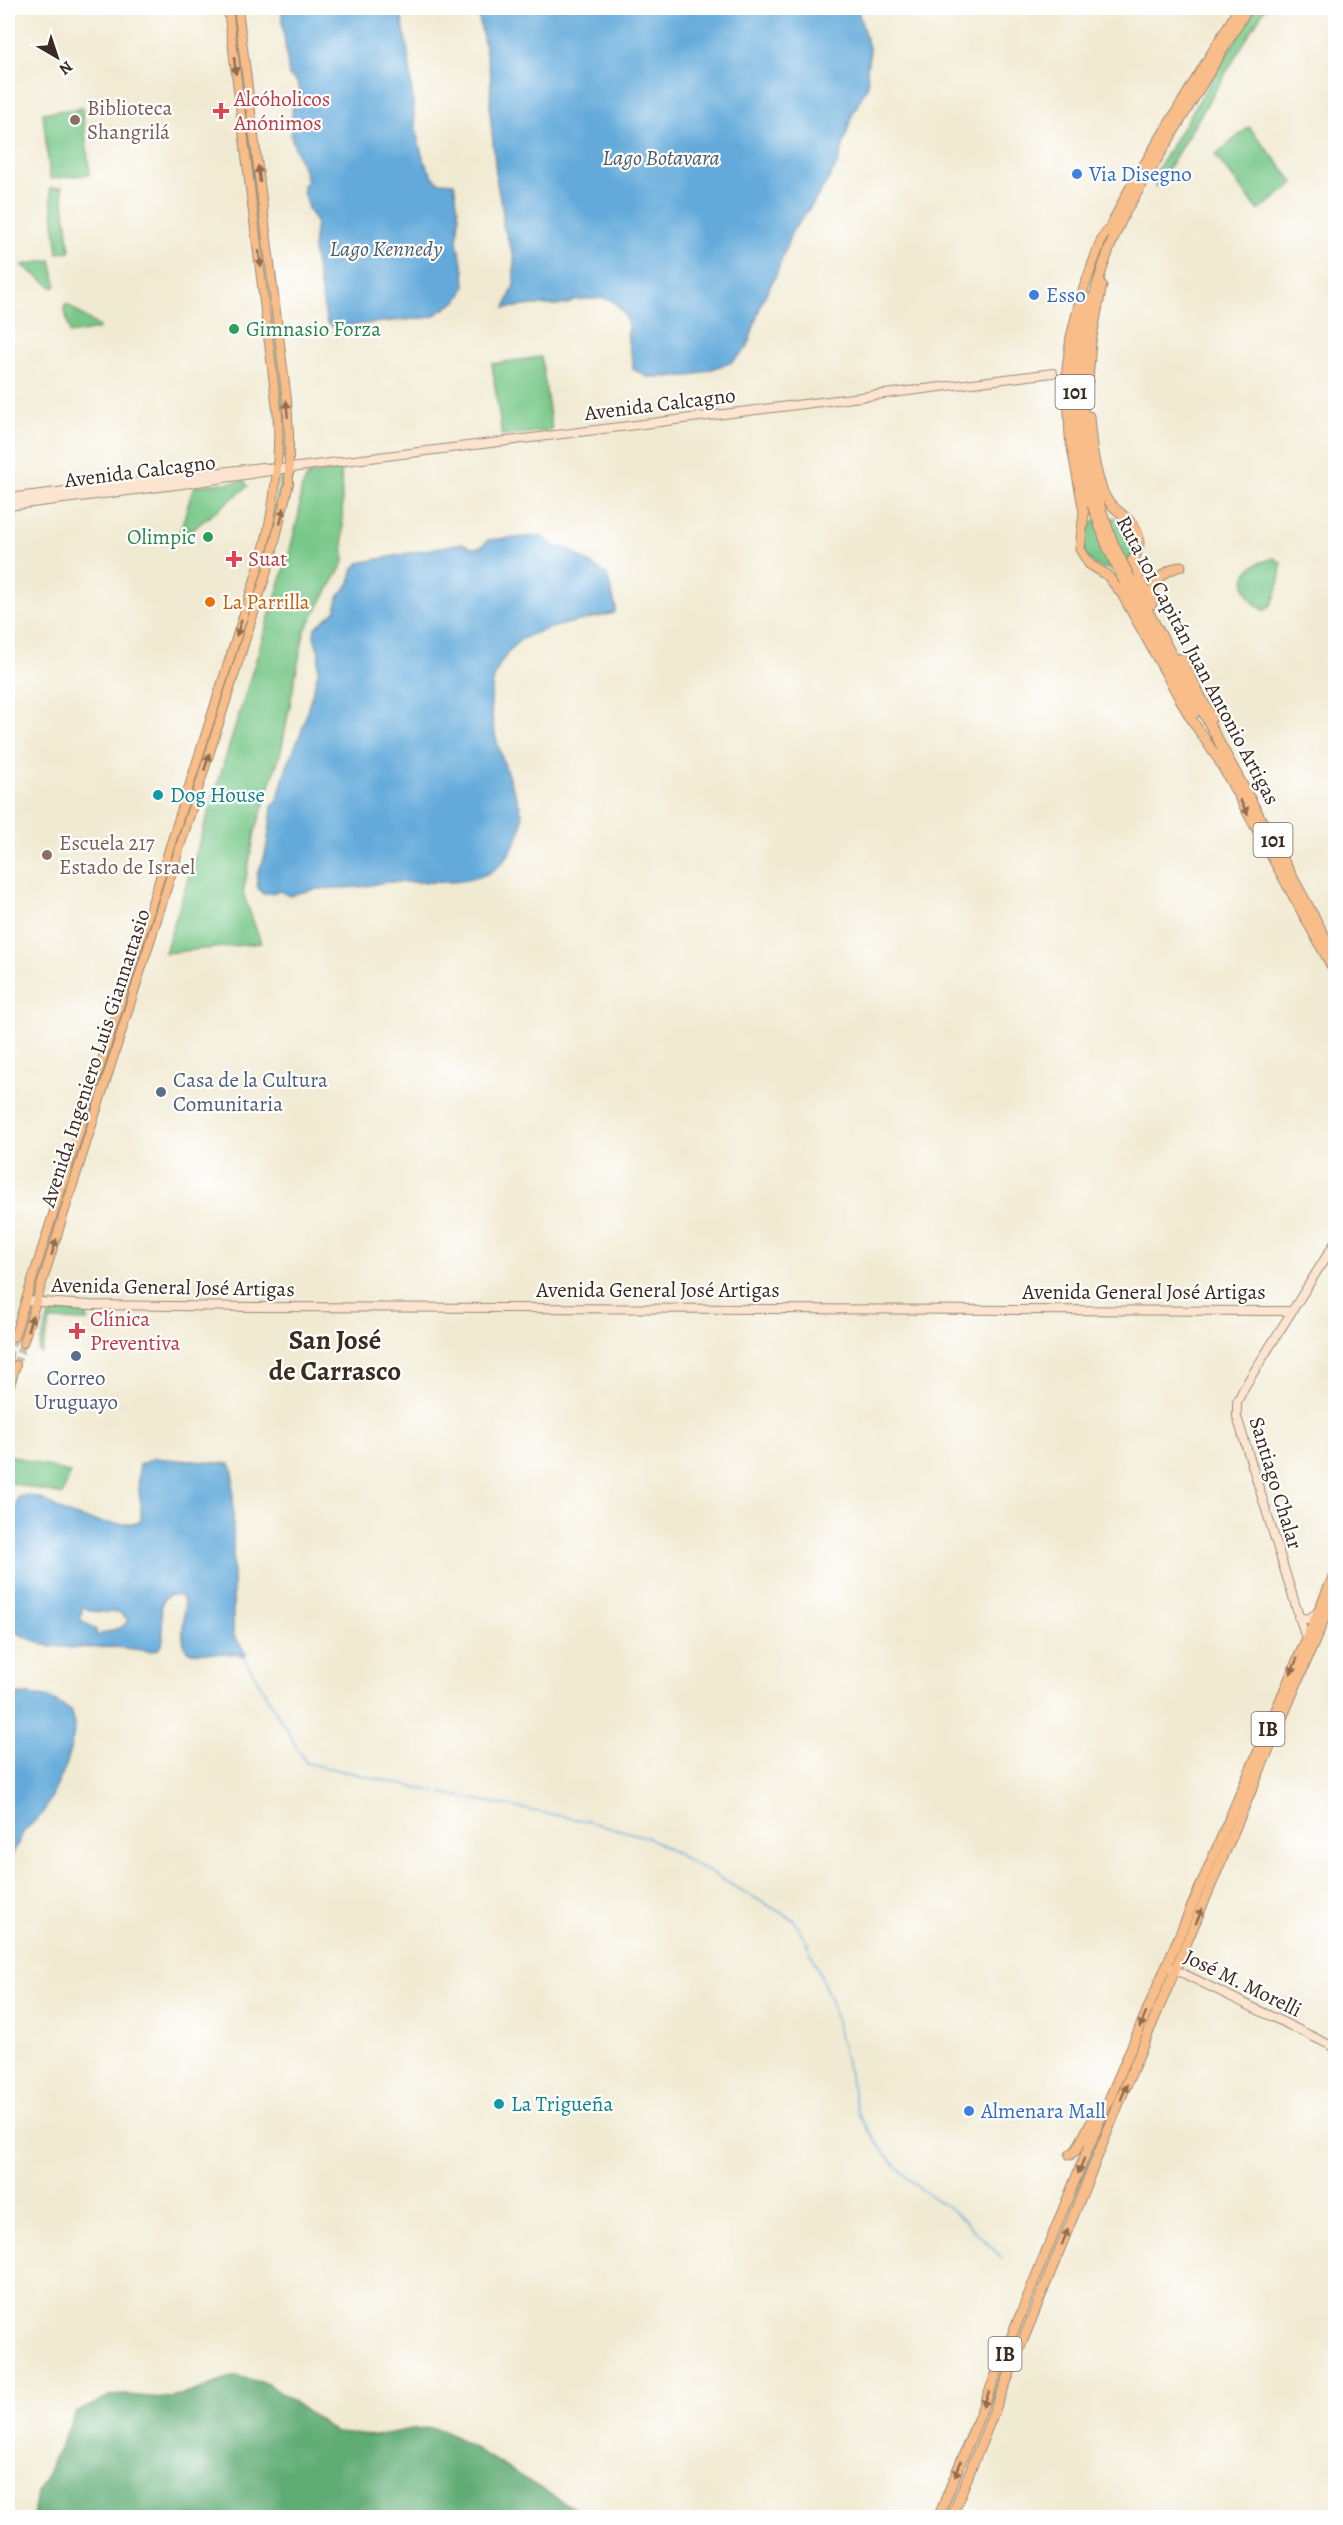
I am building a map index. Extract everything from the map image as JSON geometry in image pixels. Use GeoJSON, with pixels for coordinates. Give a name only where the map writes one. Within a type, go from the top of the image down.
{"type":"FeatureCollection","features":[{"type":"Feature","properties":{"kind":"highway","name":"Ruta 101 Capitán Juan Antonio Artigas"},"geometry":{"type":"LineString","coordinates":[[1239,8],[1130,188],[1109,229],[1095,264],[1085,301],[1075,369],[1077,434],[1083,470],[1107,546],[1220,754],[1335,974]]}},
{"type":"Feature","properties":{"kind":"highway","name":"Ruta 101 Capitán Juan Antonio Artigas"},"geometry":{"type":"LineString","coordinates":[[1095,504],[1086,448],[1082,377],[1092,303],[1105,259],[1131,202],[1248,8]]}},
{"type":"Feature","properties":{"kind":"highway"},"geometry":{"type":"LineString","coordinates":[[1083,531],[1084,512],[1070,437],[1067,369],[1071,337],[1081,296],[1102,238],[1109,229]]}},
{"type":"Feature","properties":{"kind":"highway"},"geometry":{"type":"LineString","coordinates":[[1102,572],[1119,571],[1131,563],[1138,552],[1138,534],[1131,523],[1109,503],[1102,487],[1092,445],[1088,404],[1092,342],[1106,269],[1105,259]]}},
{"type":"Feature","properties":{"kind":"highway"},"geometry":{"type":"LineString","coordinates":[[1121,516],[1110,513],[1099,515],[1089,522],[1080,539],[1083,557],[1111,579],[1122,594],[1190,717],[1220,754]]}},
{"type":"Feature","properties":{"kind":"highway"},"geometry":{"type":"LineString","coordinates":[[1131,563],[1202,696],[1224,743],[1220,754]]}},
{"type":"Feature","properties":{"kind":"highway"},"geometry":{"type":"LineString","coordinates":[[1151,602],[1152,587],[1155,583],[1172,569],[1181,567]]}},
{"type":"Feature","properties":{"kind":"highway","name":"Ruta 101 Capitán Juan Antonio Artigas"},"geometry":{"type":"LineString","coordinates":[[1220,754],[1335,957]]}},
{"type":"Feature","properties":{"kind":"highway","name":"IB"},"geometry":{"type":"LineString","coordinates":[[951,2517],[1171,1968],[1335,1570]]}},
{"type":"Feature","properties":{"kind":"highway","name":"IB"},"geometry":{"type":"LineString","coordinates":[[938,2517],[1120,2074],[1171,1968],[1311,1652],[1335,1591]]}},
{"type":"Feature","properties":{"kind":"highway"},"geometry":{"type":"LineString","coordinates":[[1070,2155],[1076,2150],[1120,2074]]}},
{"type":"Feature","properties":{"kind":"main road","name":"Avenida Ingeniero Luis Giannattasio"},"geometry":{"type":"LineString","coordinates":[[14,1337],[260,563],[272,512],[278,469],[278,409],[228,8]]}},
{"type":"Feature","properties":{"kind":"main road","name":"Avenida Ingeniero Luis Giannattasio"},"geometry":{"type":"LineString","coordinates":[[23,1343],[270,562],[283,513],[290,468],[287,400],[238,8]]}},
{"type":"Feature","properties":{"kind":"main road"},"geometry":{"type":"LineString","coordinates":[[8,1392],[16,1365]]}},
{"type":"Feature","properties":{"kind":"street","name":"Avenida Calcagno"},"geometry":{"type":"LineString","coordinates":[[8,506],[278,469],[1051,374]]}},
{"type":"Feature","properties":{"kind":"street","name":"Avenida Calcagno"},"geometry":{"type":"LineString","coordinates":[[8,498],[262,467],[278,469]]}},
{"type":"Feature","properties":{"kind":"street","name":"Santiago Chalar"},"geometry":{"type":"LineString","coordinates":[[1311,1652],[1298,1617],[1237,1417],[1236,1407],[1239,1396],[1335,1241]]}},
{"type":"Feature","properties":{"kind":"street","name":"Avenida General José Artigas"},"geometry":{"type":"LineString","coordinates":[[26,1301],[255,1307],[1291,1311]]}},
{"type":"Feature","properties":{"kind":"street"},"geometry":{"type":"LineString","coordinates":[[1298,1617],[1307,1619],[1317,1613]]}},
{"type":"Feature","properties":{"kind":"street","name":"José M. Morelli"},"geometry":{"type":"LineString","coordinates":[[1171,1968],[1335,2048]]}},
{"type":"Feature","properties":{"kind":"green space"},"geometry":{"type":"Polygon","coordinates":[[[1255,8],[1265,8],[1157,187],[1151,180],[1255,8]]]}},
{"type":"Feature","properties":{"kind":"green space"},"geometry":{"type":"Polygon","coordinates":[[[244,87],[284,400],[284,460],[241,88],[244,87]]]}},
{"type":"Feature","properties":{"kind":"green space"},"geometry":{"type":"Polygon","coordinates":[[[82,108],[90,174],[50,179],[43,113],[82,108]]]}},
{"type":"Feature","properties":{"kind":"green space"},"geometry":{"type":"Polygon","coordinates":[[[1249,127],[1294,183],[1259,211],[1215,155],[1249,127]]]}},
{"type":"Feature","properties":{"kind":"green space"},"geometry":{"type":"Polygon","coordinates":[[[62,187],[70,251],[58,253],[50,188],[62,187]]]}},
{"type":"Feature","properties":{"kind":"green space"},"geometry":{"type":"Polygon","coordinates":[[[51,260],[56,285],[53,288],[22,265],[51,260]]]}},
{"type":"Feature","properties":{"kind":"green space"},"geometry":{"type":"Polygon","coordinates":[[[67,304],[99,327],[98,329],[70,334],[64,306],[67,304]]]}},
{"type":"Feature","properties":{"kind":"green space"},"geometry":{"type":"Polygon","coordinates":[[[541,357],[552,430],[502,436],[492,364],[541,357]]]}},
{"type":"Feature","properties":{"kind":"green space"},"geometry":{"type":"Polygon","coordinates":[[[341,470],[344,562],[304,632],[281,751],[255,832],[243,893],[261,943],[165,953],[290,550],[299,514],[301,490],[308,475],[341,470]]]}},
{"type":"Feature","properties":{"kind":"green space"},"geometry":{"type":"Polygon","coordinates":[[[283,475],[286,477],[271,549],[142,951],[275,513],[280,477],[283,475]]]}},
{"type":"Feature","properties":{"kind":"green space"},"geometry":{"type":"Polygon","coordinates":[[[244,481],[248,486],[180,537],[193,489],[196,486],[244,481]]]}},
{"type":"Feature","properties":{"kind":"green space"},"geometry":{"type":"Polygon","coordinates":[[[1109,517],[1119,519],[1127,525],[1133,533],[1135,543],[1133,553],[1127,561],[1119,567],[1109,569],[1099,567],[1091,561],[1085,553],[1083,543],[1085,533],[1091,525],[1099,519],[1109,517]]]}},
{"type":"Feature","properties":{"kind":"green space"},"geometry":{"type":"Polygon","coordinates":[[[1275,558],[1281,563],[1280,575],[1275,596],[1269,607],[1264,610],[1249,597],[1245,578],[1254,565],[1275,558]]]}},
{"type":"Feature","properties":{"kind":"green space"},"geometry":{"type":"Polygon","coordinates":[[[51,1309],[87,1310],[87,1321],[51,1320],[41,1353],[38,1351],[51,1309]]]}},
{"type":"Feature","properties":{"kind":"green space"},"geometry":{"type":"Polygon","coordinates":[[[9,1455],[70,1473],[62,1495],[8,1482],[9,1455]]]}},
{"type":"Feature","properties":{"kind":"green space"},"geometry":{"type":"Polygon","coordinates":[[[1136,2052],[1097,2150],[1038,2283],[1119,2084],[1136,2052]]]}},
{"type":"Feature","properties":{"kind":"green space"},"geometry":{"type":"Polygon","coordinates":[[[1033,2294],[1035,2296],[948,2517],[941,2518],[1033,2294]]]}},
{"type":"Feature","properties":{"kind":"green space"},"geometry":{"type":"Polygon","coordinates":[[[236,2376],[268,2384],[337,2433],[375,2436],[412,2429],[432,2428],[446,2431],[588,2517],[33,2517],[37,2493],[76,2413],[110,2396],[164,2398],[189,2393],[236,2376]]]}},
{"type":"Feature","properties":{"kind":"water","name":"Lago Kennedy"},"geometry":{"type":"Polygon","coordinates":[[[282,8],[400,8],[408,53],[415,122],[422,156],[438,182],[454,183],[459,217],[457,242],[464,271],[465,287],[458,300],[433,316],[342,326],[327,323],[313,249],[316,222],[309,211],[303,192],[303,185],[307,181],[290,129],[292,105],[301,95],[297,82],[289,76],[282,8]]]}},
{"type":"Feature","properties":{"kind":"water","name":"Lago Botavara"},"geometry":{"type":"Polygon","coordinates":[[[477,8],[857,8],[870,51],[867,68],[868,85],[852,115],[838,163],[814,202],[791,233],[777,273],[762,301],[747,348],[732,362],[691,376],[648,377],[633,369],[628,338],[629,328],[624,313],[613,301],[605,298],[574,300],[560,305],[505,308],[514,285],[514,257],[503,225],[490,112],[491,77],[477,8]]]}},
{"type":"Feature","properties":{"kind":"water"},"geometry":{"type":"Polygon","coordinates":[[[540,536],[555,547],[568,549],[607,575],[616,608],[614,613],[528,636],[514,645],[498,669],[493,684],[492,718],[500,752],[522,814],[518,836],[505,859],[495,869],[484,875],[458,881],[385,882],[369,886],[309,890],[290,896],[280,891],[263,894],[258,888],[257,876],[267,848],[272,806],[277,802],[286,769],[302,730],[318,673],[319,652],[314,636],[315,628],[336,610],[338,597],[350,583],[352,571],[359,563],[462,543],[472,548],[481,547],[488,540],[540,536]]]}},
{"type":"Feature","properties":{"kind":"water"},"geometry":{"type":"Polygon","coordinates":[[[154,1458],[230,1464],[233,1471],[233,1634],[246,1654],[244,1657],[235,1654],[189,1652],[183,1639],[184,1602],[182,1596],[169,1595],[164,1599],[161,1605],[162,1645],[150,1651],[116,1647],[74,1648],[44,1645],[8,1629],[8,1533],[18,1497],[38,1498],[71,1515],[86,1519],[113,1523],[137,1523],[141,1521],[138,1479],[140,1465],[154,1458]],[[83,1606],[80,1619],[96,1630],[96,1636],[122,1627],[128,1621],[120,1613],[90,1611],[83,1606]]]}},
{"type":"Feature","properties":{"kind":"water"},"geometry":{"type":"Polygon","coordinates":[[[8,1693],[47,1697],[70,1710],[75,1727],[67,1763],[53,1794],[42,1814],[24,1831],[8,1863],[8,1693]]]}},
{"type":"Feature","properties":{"kind":"waterway"},"geometry":{"type":"LineString","coordinates":[[244,1657],[306,1763],[436,1792]]}},
{"type":"Feature","properties":{"kind":"waterway"},"geometry":{"type":"LineString","coordinates":[[441,1793],[586,1821],[647,1837],[794,1920],[807,1943],[831,2001],[859,2116],[886,2155],[915,2185],[958,2214],[1002,2258]]}},
{"type":"Feature","properties":{"kind":"tunnel"},"geometry":{"type":"LineString","coordinates":[[8,1358],[14,1337]]}},
{"type":"Feature","properties":{"kind":"tunnel"},"geometry":{"type":"LineString","coordinates":[[16,1365],[23,1343]]}},
{"type":"Feature","properties":{"kind":"place","name":"Alcóholicos Anónimos"},"geometry":{"type":"Point","coordinates":[221,111]}},
{"type":"Feature","properties":{"kind":"place","name":"Biblioteca Shangrilá"},"geometry":{"type":"Point","coordinates":[75,120]}},
{"type":"Feature","properties":{"kind":"place","name":"Via Disegno"},"geometry":{"type":"Point","coordinates":[1077,174]}},
{"type":"Feature","properties":{"kind":"place","name":"Esso"},"geometry":{"type":"Point","coordinates":[1034,295]}},
{"type":"Feature","properties":{"kind":"place","name":"Gimnasio Forza"},"geometry":{"type":"Point","coordinates":[234,329]}},
{"type":"Feature","properties":{"kind":"place","name":"Olimpic"},"geometry":{"type":"Point","coordinates":[208,537]}},
{"type":"Feature","properties":{"kind":"place","name":"Suat"},"geometry":{"type":"Point","coordinates":[234,559]}},
{"type":"Feature","properties":{"kind":"place","name":"La Parrilla"},"geometry":{"type":"Point","coordinates":[210,602]}},
{"type":"Feature","properties":{"kind":"place","name":"Dog House"},"geometry":{"type":"Point","coordinates":[158,795]}},
{"type":"Feature","properties":{"kind":"place","name":"Escuela 217 Estado de Israel"},"geometry":{"type":"Point","coordinates":[47,855]}},
{"type":"Feature","properties":{"kind":"place","name":"Casa de la Cultura Comunitaria"},"geometry":{"type":"Point","coordinates":[161,1092]}},
{"type":"Feature","properties":{"kind":"place","name":"Clínica Preventiva"},"geometry":{"type":"Point","coordinates":[77,1331]}},
{"type":"Feature","properties":{"kind":"place","name":"Correo Uruguayo"},"geometry":{"type":"Point","coordinates":[76,1356]}},
{"type":"Feature","properties":{"kind":"place","name":"La Trigueña"},"geometry":{"type":"Point","coordinates":[499,2104]}},
{"type":"Feature","properties":{"kind":"place","name":"Almenara Mall"},"geometry":{"type":"Point","coordinates":[969,2111]}},
{"type":"Feature","properties":{"kind":"district","name":"San José de Carrasco"},"geometry":{"type":"Point","coordinates":[335,1356]}}]}
